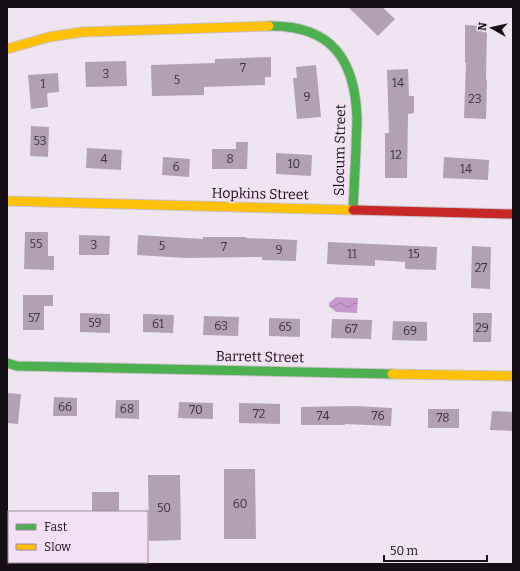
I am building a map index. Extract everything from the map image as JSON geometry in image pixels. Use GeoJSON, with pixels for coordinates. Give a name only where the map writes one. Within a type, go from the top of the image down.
{"type":"FeatureCollection","features":[{"type":"Feature","properties":{"kind":"street","name":"Slocum Street"},"geometry":{"type":"LineString","coordinates":[[7,49],[57,35],[93,31],[282,26],[307,30],[320,36],[330,43],[340,54],[348,68],[352,80],[357,119],[353,210]]}},
{"type":"Feature","properties":{"kind":"street","name":"Hopkins Street"},"geometry":{"type":"LineString","coordinates":[[7,202],[513,214]]}},
{"type":"Feature","properties":{"kind":"street","name":"Barrett Street"},"geometry":{"type":"LineString","coordinates":[[7,363],[18,366],[513,376]]}},
{"type":"Feature","properties":{"kind":"water"},"geometry":{"type":"Polygon","coordinates":[[[336,297],[358,298],[357,313],[336,312],[329,306],[329,303],[336,297]]]}},
{"type":"Feature","properties":{"kind":"building"},"geometry":{"type":"Polygon","coordinates":[[[348,7],[382,7],[395,19],[378,36],[348,7]]]}},
{"type":"Feature","properties":{"kind":"building"},"geometry":{"type":"Polygon","coordinates":[[[465,25],[487,26],[486,119],[464,118],[466,63],[465,25]]]}},
{"type":"Feature","properties":{"kind":"building"},"geometry":{"type":"Polygon","coordinates":[[[271,57],[271,77],[265,77],[265,85],[204,87],[204,95],[152,96],[151,65],[215,63],[215,59],[271,57]]]}},
{"type":"Feature","properties":{"kind":"building"},"geometry":{"type":"Polygon","coordinates":[[[126,61],[127,86],[86,87],[85,62],[126,61]]]}},
{"type":"Feature","properties":{"kind":"building"},"geometry":{"type":"Polygon","coordinates":[[[316,65],[321,117],[297,119],[293,78],[297,78],[296,67],[316,65]]]}},
{"type":"Feature","properties":{"kind":"building"},"geometry":{"type":"Polygon","coordinates":[[[408,69],[409,96],[414,96],[414,113],[408,114],[407,178],[385,178],[385,133],[389,133],[387,70],[408,69]]]}},
{"type":"Feature","properties":{"kind":"building"},"geometry":{"type":"Polygon","coordinates":[[[58,73],[59,92],[47,93],[48,107],[31,109],[28,75],[58,73]]]}},
{"type":"Feature","properties":{"kind":"building"},"geometry":{"type":"Polygon","coordinates":[[[31,126],[49,127],[48,157],[30,156],[31,126]]]}},
{"type":"Feature","properties":{"kind":"building"},"geometry":{"type":"Polygon","coordinates":[[[236,142],[248,142],[247,169],[212,169],[212,149],[236,149],[236,142]]]}},
{"type":"Feature","properties":{"kind":"building"},"geometry":{"type":"Polygon","coordinates":[[[87,148],[122,150],[121,170],[86,168],[87,148]]]}},
{"type":"Feature","properties":{"kind":"building"},"geometry":{"type":"Polygon","coordinates":[[[276,153],[312,155],[311,176],[276,174],[276,153]]]}},
{"type":"Feature","properties":{"kind":"building"},"geometry":{"type":"Polygon","coordinates":[[[163,157],[190,159],[189,177],[162,175],[163,157]]]}},
{"type":"Feature","properties":{"kind":"building"},"geometry":{"type":"Polygon","coordinates":[[[444,157],[489,160],[488,180],[443,178],[444,157]]]}},
{"type":"Feature","properties":{"kind":"building"},"geometry":{"type":"Polygon","coordinates":[[[25,232],[48,232],[48,256],[54,256],[54,270],[24,269],[25,232]]]}},
{"type":"Feature","properties":{"kind":"building"},"geometry":{"type":"Polygon","coordinates":[[[79,235],[110,236],[109,255],[79,255],[79,235]]]}},
{"type":"Feature","properties":{"kind":"building"},"geometry":{"type":"Polygon","coordinates":[[[138,235],[203,239],[203,237],[246,237],[297,240],[296,261],[262,260],[262,257],[185,258],[137,255],[138,235]]]}},
{"type":"Feature","properties":{"kind":"building"},"geometry":{"type":"Polygon","coordinates":[[[328,242],[437,247],[436,270],[405,269],[405,262],[375,260],[375,266],[327,264],[328,242]]]}},
{"type":"Feature","properties":{"kind":"building"},"geometry":{"type":"Polygon","coordinates":[[[472,246],[491,247],[490,289],[471,288],[472,246]]]}},
{"type":"Feature","properties":{"kind":"building"},"geometry":{"type":"Polygon","coordinates":[[[23,295],[53,295],[53,306],[44,306],[44,330],[23,330],[23,295]]]}},
{"type":"Feature","properties":{"kind":"building"},"geometry":{"type":"Polygon","coordinates":[[[80,313],[110,314],[110,333],[80,332],[80,313]]]}},
{"type":"Feature","properties":{"kind":"building"},"geometry":{"type":"Polygon","coordinates":[[[473,313],[492,313],[491,342],[473,342],[473,313]]]}},
{"type":"Feature","properties":{"kind":"building"},"geometry":{"type":"Polygon","coordinates":[[[143,314],[174,315],[173,333],[143,332],[143,314]]]}},
{"type":"Feature","properties":{"kind":"building"},"geometry":{"type":"Polygon","coordinates":[[[204,316],[239,317],[238,336],[203,335],[204,316]]]}},
{"type":"Feature","properties":{"kind":"building"},"geometry":{"type":"Polygon","coordinates":[[[269,318],[300,319],[300,337],[269,336],[269,318]]]}},
{"type":"Feature","properties":{"kind":"building"},"geometry":{"type":"Polygon","coordinates":[[[332,319],[372,320],[371,339],[331,338],[332,319]]]}},
{"type":"Feature","properties":{"kind":"building"},"geometry":{"type":"Polygon","coordinates":[[[393,321],[427,322],[427,341],[392,340],[393,321]]]}},
{"type":"Feature","properties":{"kind":"building"},"geometry":{"type":"Polygon","coordinates":[[[7,393],[21,394],[18,424],[7,423],[7,393]]]}},
{"type":"Feature","properties":{"kind":"building"},"geometry":{"type":"Polygon","coordinates":[[[54,397],[77,398],[77,416],[53,416],[54,397]]]}},
{"type":"Feature","properties":{"kind":"building"},"geometry":{"type":"Polygon","coordinates":[[[116,400],[139,400],[139,419],[115,418],[116,400]]]}},
{"type":"Feature","properties":{"kind":"building"},"geometry":{"type":"Polygon","coordinates":[[[179,402],[213,403],[213,419],[178,418],[179,402]]]}},
{"type":"Feature","properties":{"kind":"building"},"geometry":{"type":"Polygon","coordinates":[[[239,403],[280,404],[280,424],[239,423],[239,403]]]}},
{"type":"Feature","properties":{"kind":"building"},"geometry":{"type":"Polygon","coordinates":[[[355,406],[392,408],[391,426],[345,424],[301,425],[301,407],[355,406]]]}},
{"type":"Feature","properties":{"kind":"building"},"geometry":{"type":"Polygon","coordinates":[[[428,409],[459,409],[459,428],[428,428],[428,409]]]}},
{"type":"Feature","properties":{"kind":"building"},"geometry":{"type":"Polygon","coordinates":[[[492,411],[513,412],[513,431],[490,430],[492,411]]]}},
{"type":"Feature","properties":{"kind":"building"},"geometry":{"type":"Polygon","coordinates":[[[224,469],[255,469],[256,539],[224,539],[224,469]]]}},
{"type":"Feature","properties":{"kind":"building"},"geometry":{"type":"Polygon","coordinates":[[[148,475],[180,475],[181,540],[149,541],[148,475]]]}},
{"type":"Feature","properties":{"kind":"building"},"geometry":{"type":"Polygon","coordinates":[[[92,492],[119,492],[119,511],[92,511],[92,492]]]}},
{"type":"Feature","properties":{"kind":"traffic: fast"},"geometry":{"type":"LineString","coordinates":[[269,26],[291,27],[309,32],[324,39],[336,50],[345,63],[351,79],[355,97],[357,118],[353,210]]}},
{"type":"Feature","properties":{"kind":"traffic: fast"},"geometry":{"type":"LineString","coordinates":[[7,363],[17,366],[392,374]]}},
{"type":"Feature","properties":{"kind":"traffic: slow"},"geometry":{"type":"LineString","coordinates":[[7,49],[49,37],[82,32],[269,26]]}},
{"type":"Feature","properties":{"kind":"traffic: slow"},"geometry":{"type":"LineString","coordinates":[[7,201],[353,210]]}},
{"type":"Feature","properties":{"kind":"traffic: slow"},"geometry":{"type":"LineString","coordinates":[[392,374],[513,376]]}},
{"type":"Feature","properties":{"kind":"traffic: jam"},"geometry":{"type":"LineString","coordinates":[[353,210],[513,214]]}}]}
